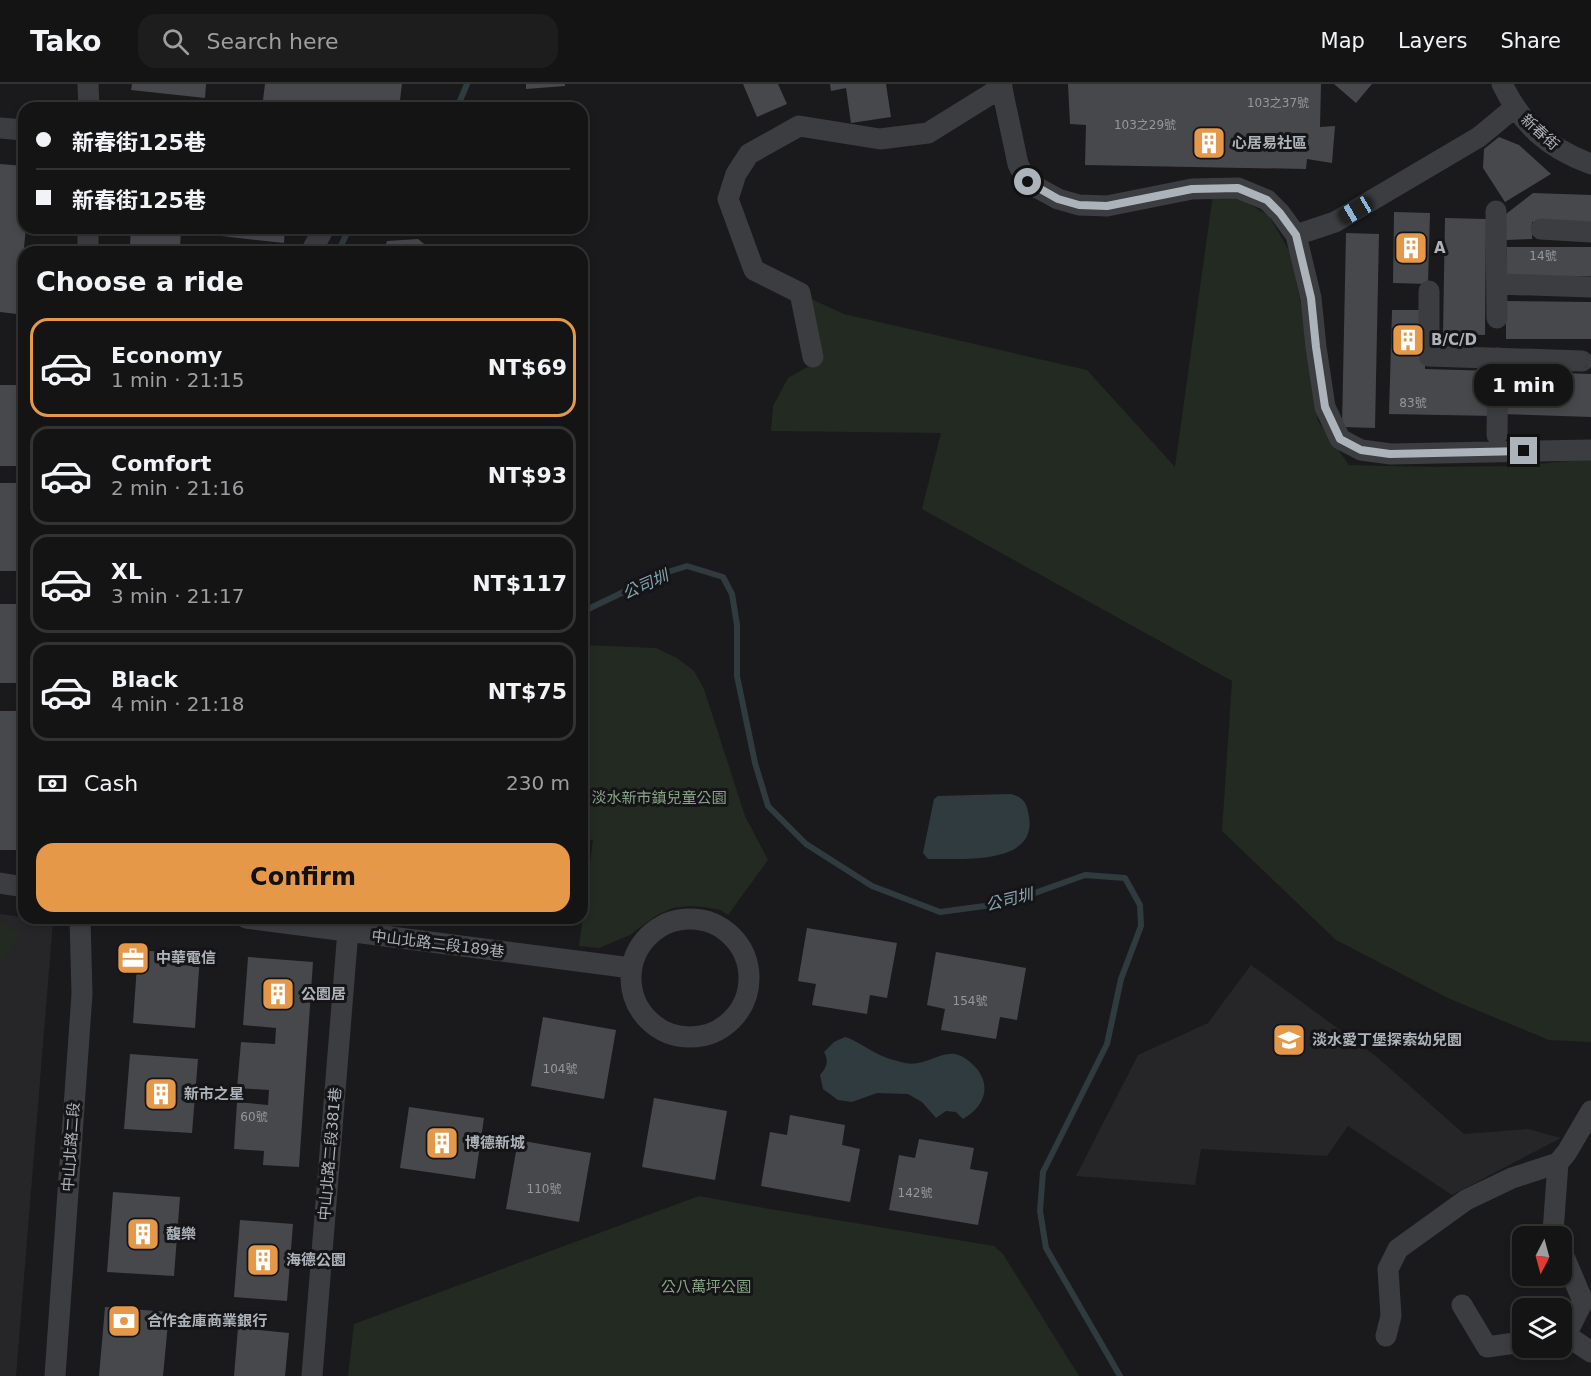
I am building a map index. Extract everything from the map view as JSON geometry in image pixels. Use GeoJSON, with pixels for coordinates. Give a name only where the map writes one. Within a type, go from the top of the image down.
{"type":"FeatureCollection","features":[{"type":"Feature","properties":{"kind":"street"},"geometry":{"type":"LineString","coordinates":[[88,84],[89,102]]}},
{"type":"Feature","properties":{"kind":"street","name":"新春街"},"geometry":{"type":"LineString","coordinates":[[1502,84],[1514,108],[1543,139],[1568,156],[1591,164]]}},
{"type":"Feature","properties":{"kind":"street"},"geometry":{"type":"LineString","coordinates":[[813,357],[800,293],[754,270],[728,200],[736,174],[749,154],[799,126],[880,139],[928,133],[1002,86],[1018,164],[1028,182],[1058,199],[1079,205],[1107,206],[1192,189],[1238,188],[1267,200],[1280,213],[1296,235],[1311,298],[1325,407],[1340,439],[1361,450],[1390,454],[1591,450]]}},
{"type":"Feature","properties":{"kind":"street"},"geometry":{"type":"LineString","coordinates":[[1296,235],[1335,222],[1479,137],[1514,108]]}},
{"type":"Feature","properties":{"kind":"street"},"geometry":{"type":"LineString","coordinates":[[0,128],[18,130]]}},
{"type":"Feature","properties":{"kind":"street"},"geometry":{"type":"LineString","coordinates":[[1496,211],[1497,318]]}},
{"type":"Feature","properties":{"kind":"street"},"geometry":{"type":"LineString","coordinates":[[1541,229],[1591,232]]}},
{"type":"Feature","properties":{"kind":"street"},"geometry":{"type":"LineString","coordinates":[[1497,284],[1591,287]]}},
{"type":"Feature","properties":{"kind":"street"},"geometry":{"type":"LineString","coordinates":[[1430,291],[1429,356],[1582,361]]}},
{"type":"Feature","properties":{"kind":"street"},"geometry":{"type":"LineString","coordinates":[[1497,435],[1498,358]]}},
{"type":"Feature","properties":{"kind":"street"},"geometry":{"type":"LineString","coordinates":[[0,883],[18,886]]}},
{"type":"Feature","properties":{"kind":"street"},"geometry":{"type":"LineString","coordinates":[[682,919],[701,920],[719,926],[734,938],[744,953],[750,971],[749,990],[741,1009],[728,1025],[709,1035],[689,1038],[669,1034],[651,1024],[637,1008],[630,988],[631,968],[637,950],[648,935],[664,924],[682,919]]}},
{"type":"Feature","properties":{"kind":"street","name":"中山北路二段"},"geometry":{"type":"LineString","coordinates":[[55,1376],[82,994],[80,924]]}},
{"type":"Feature","properties":{"kind":"street","name":"中山北路二段189巷"},"geometry":{"type":"LineString","coordinates":[[348,925],[631,968]]}},
{"type":"Feature","properties":{"kind":"street","name":"中山北路二段381巷"},"geometry":{"type":"LineString","coordinates":[[312,1376],[348,925]]}},
{"type":"Feature","properties":{"kind":"street"},"geometry":{"type":"LineString","coordinates":[[1386,1336],[1391,1316],[1388,1269],[1398,1249],[1466,1200],[1512,1178],[1558,1163],[1568,1152],[1591,1111]]}},
{"type":"Feature","properties":{"kind":"street"},"geometry":{"type":"LineString","coordinates":[[1553,1226],[1558,1163]]}},
{"type":"Feature","properties":{"kind":"street"},"geometry":{"type":"LineString","coordinates":[[1572,1275],[1583,1301],[1572,1321]]}},
{"type":"Feature","properties":{"kind":"street"},"geometry":{"type":"LineString","coordinates":[[1462,1305],[1487,1347],[1512,1343]]}},
{"type":"Feature","properties":{"kind":"street"},"geometry":{"type":"LineString","coordinates":[[1572,1340],[1591,1352]]}},
{"type":"Feature","properties":{"kind":"shaded area"},"geometry":{"type":"Polygon","coordinates":[[[1011,794],[1026,805],[1029,817],[1028,833],[1021,844],[1009,852],[976,858],[928,859],[923,853],[934,799],[938,796],[1011,794]]]}},
{"type":"Feature","properties":{"kind":"shaded area"},"geometry":{"type":"Polygon","coordinates":[[[0,914],[18,916],[18,924],[53,924],[16,1376],[0,1376],[0,914]]]}},
{"type":"Feature","properties":{"kind":"shaded area"},"geometry":{"type":"Polygon","coordinates":[[[1251,965],[1377,1057],[1464,1134],[1528,1129],[1561,1138],[1452,1195],[1348,1126],[1327,1156],[1201,1149],[1195,1185],[1076,1176],[1138,1055],[1208,1023],[1251,965]]]}},
{"type":"Feature","properties":{"kind":"shaded area"},"geometry":{"type":"Polygon","coordinates":[[[845,1037],[882,1056],[905,1063],[919,1063],[949,1054],[961,1056],[982,1076],[983,1097],[976,1109],[963,1119],[956,1112],[946,1111],[936,1118],[922,1102],[908,1094],[877,1093],[852,1102],[838,1100],[823,1089],[820,1075],[826,1064],[824,1052],[834,1042],[845,1037]]]}},
{"type":"Feature","properties":{"kind":"green space"},"geometry":{"type":"Polygon","coordinates":[[[1213,194],[1238,197],[1269,216],[1290,252],[1303,314],[1318,421],[1349,465],[1515,466],[1591,459],[1591,1042],[1549,1040],[1450,999],[1336,940],[1222,831],[1232,681],[922,509],[941,433],[771,431],[773,406],[788,378],[818,361],[809,298],[844,314],[1087,370],[1175,467],[1213,194]]]}},
{"type":"Feature","properties":{"kind":"green space","name":"淡水新市鎮兒童公園"},"geometry":{"type":"Polygon","coordinates":[[[588,645],[656,648],[677,658],[694,671],[704,689],[745,816],[768,860],[728,915],[720,910],[705,907],[673,908],[657,915],[630,935],[599,948],[579,946],[582,924],[588,924],[588,878],[593,840],[588,839],[588,645]]]}},
{"type":"Feature","properties":{"kind":"green space"},"geometry":{"type":"Polygon","coordinates":[[[0,922],[20,935],[0,967],[0,922]]]}},
{"type":"Feature","properties":{"kind":"green space","name":"公八萬坪公園"},"geometry":{"type":"Polygon","coordinates":[[[699,1196],[994,1246],[1003,1254],[1079,1376],[348,1376],[354,1324],[699,1196]]]}},
{"type":"Feature","properties":{"kind":"building"},"geometry":{"type":"Polygon","coordinates":[[[132,84],[206,84],[205,98],[131,90],[132,84]]]}},
{"type":"Feature","properties":{"kind":"building"},"geometry":{"type":"Polygon","coordinates":[[[265,84],[402,84],[400,102],[263,100],[265,84]]]}},
{"type":"Feature","properties":{"kind":"building"},"geometry":{"type":"Polygon","coordinates":[[[526,84],[565,84],[565,86],[526,89],[526,84]]]}},
{"type":"Feature","properties":{"kind":"building"},"geometry":{"type":"Polygon","coordinates":[[[743,84],[778,84],[787,104],[757,117],[743,84]]]}},
{"type":"Feature","properties":{"kind":"building"},"geometry":{"type":"Polygon","coordinates":[[[830,84],[886,84],[891,117],[851,123],[846,88],[831,91],[830,84]]]}},
{"type":"Feature","properties":{"kind":"building","name":"心居易社區"},"geometry":{"type":"Polygon","coordinates":[[[1068,84],[1321,84],[1320,127],[1335,126],[1332,163],[1307,159],[1306,169],[1085,165],[1086,125],[1070,124],[1068,84]]]}},
{"type":"Feature","properties":{"kind":"building"},"geometry":{"type":"Polygon","coordinates":[[[1334,84],[1372,84],[1356,103],[1334,84]]]}},
{"type":"Feature","properties":{"kind":"building"},"geometry":{"type":"Polygon","coordinates":[[[1499,137],[1519,145],[1551,174],[1505,202],[1483,168],[1484,149],[1499,137]]]}},
{"type":"Feature","properties":{"kind":"building"},"geometry":{"type":"Polygon","coordinates":[[[0,164],[18,166],[18,234],[25,234],[24,246],[18,246],[17,314],[0,312],[0,164]]]}},
{"type":"Feature","properties":{"kind":"building"},"geometry":{"type":"Polygon","coordinates":[[[1533,193],[1591,195],[1591,225],[1532,222],[1532,239],[1506,240],[1506,214],[1533,193]]]}},
{"type":"Feature","properties":{"kind":"building","name":"A"},"geometry":{"type":"Polygon","coordinates":[[[1394,212],[1430,213],[1428,284],[1393,283],[1394,212]]]}},
{"type":"Feature","properties":{"kind":"building"},"geometry":{"type":"Polygon","coordinates":[[[1445,218],[1486,219],[1485,335],[1443,334],[1445,218]]]}},
{"type":"Feature","properties":{"kind":"building"},"geometry":{"type":"Polygon","coordinates":[[[1346,233],[1379,234],[1375,428],[1342,427],[1346,233]]]}},
{"type":"Feature","properties":{"kind":"building"},"geometry":{"type":"Polygon","coordinates":[[[131,234],[181,234],[180,246],[130,245],[131,234]]]}},
{"type":"Feature","properties":{"kind":"building"},"geometry":{"type":"Polygon","coordinates":[[[221,234],[285,234],[284,243],[221,236],[221,234]]]}},
{"type":"Feature","properties":{"kind":"building"},"geometry":{"type":"Polygon","coordinates":[[[418,239],[427,246],[385,246],[387,241],[418,239]]]}},
{"type":"Feature","properties":{"kind":"building"},"geometry":{"type":"Polygon","coordinates":[[[1507,247],[1591,247],[1591,276],[1507,276],[1507,247]]]}},
{"type":"Feature","properties":{"kind":"building"},"geometry":{"type":"Polygon","coordinates":[[[1506,301],[1591,302],[1591,339],[1506,339],[1506,301]]]}},
{"type":"Feature","properties":{"kind":"building","name":"B/C/D"},"geometry":{"type":"Polygon","coordinates":[[[1392,310],[1426,310],[1425,369],[1496,371],[1495,416],[1389,414],[1392,310]]]}},
{"type":"Feature","properties":{"kind":"building"},"geometry":{"type":"Polygon","coordinates":[[[1501,371],[1591,374],[1591,417],[1500,414],[1501,371]]]}},
{"type":"Feature","properties":{"kind":"building"},"geometry":{"type":"Polygon","coordinates":[[[0,385],[18,385],[18,466],[0,466],[0,385]]]}},
{"type":"Feature","properties":{"kind":"building"},"geometry":{"type":"Polygon","coordinates":[[[0,483],[18,483],[18,571],[0,571],[0,483]]]}},
{"type":"Feature","properties":{"kind":"building"},"geometry":{"type":"Polygon","coordinates":[[[0,604],[18,604],[18,683],[0,683],[0,604]]]}},
{"type":"Feature","properties":{"kind":"building"},"geometry":{"type":"Polygon","coordinates":[[[0,711],[18,711],[18,850],[0,850],[0,711]]]}},
{"type":"Feature","properties":{"kind":"building"},"geometry":{"type":"Polygon","coordinates":[[[807,928],[897,943],[887,998],[870,995],[867,1014],[812,1005],[816,984],[798,981],[807,928]]]}},
{"type":"Feature","properties":{"kind":"building"},"geometry":{"type":"Polygon","coordinates":[[[138,950],[200,955],[195,1028],[133,1023],[138,950]]]}},
{"type":"Feature","properties":{"kind":"building"},"geometry":{"type":"Polygon","coordinates":[[[936,952],[1026,968],[1017,1020],[1000,1017],[996,1039],[941,1030],[945,1009],[927,1005],[936,952]]]}},
{"type":"Feature","properties":{"kind":"building"},"geometry":{"type":"Polygon","coordinates":[[[248,957],[313,962],[299,1167],[263,1165],[264,1151],[234,1149],[237,1102],[268,1105],[269,1090],[237,1088],[241,1042],[275,1044],[276,1028],[243,1025],[248,957]]]}},
{"type":"Feature","properties":{"kind":"building"},"geometry":{"type":"Polygon","coordinates":[[[543,1017],[616,1030],[604,1099],[531,1086],[543,1017]]]}},
{"type":"Feature","properties":{"kind":"building","name":"新市之星"},"geometry":{"type":"Polygon","coordinates":[[[130,1054],[198,1059],[192,1133],[124,1129],[130,1054]]]}},
{"type":"Feature","properties":{"kind":"building"},"geometry":{"type":"Polygon","coordinates":[[[654,1098],[727,1111],[715,1180],[642,1167],[654,1098]]]}},
{"type":"Feature","properties":{"kind":"building","name":"博德新城"},"geometry":{"type":"Polygon","coordinates":[[[409,1107],[484,1118],[475,1179],[400,1168],[409,1107]]]}},
{"type":"Feature","properties":{"kind":"building"},"geometry":{"type":"Polygon","coordinates":[[[790,1115],[845,1125],[842,1145],[860,1149],[850,1202],[761,1186],[770,1132],[787,1135],[790,1115]]]}},
{"type":"Feature","properties":{"kind":"building"},"geometry":{"type":"Polygon","coordinates":[[[919,1139],[974,1148],[970,1169],[988,1172],[978,1225],[889,1210],[899,1155],[915,1158],[919,1139]]]}},
{"type":"Feature","properties":{"kind":"building"},"geometry":{"type":"Polygon","coordinates":[[[518,1140],[591,1153],[579,1222],[506,1209],[518,1140]]]}},
{"type":"Feature","properties":{"kind":"building","name":"馥樂"},"geometry":{"type":"Polygon","coordinates":[[[113,1192],[180,1197],[174,1276],[107,1272],[113,1192]]]}},
{"type":"Feature","properties":{"kind":"building","name":"海德公園"},"geometry":{"type":"Polygon","coordinates":[[[240,1220],[293,1224],[287,1301],[234,1297],[240,1220]]]}},
{"type":"Feature","properties":{"kind":"building"},"geometry":{"type":"Polygon","coordinates":[[[105,1307],[169,1312],[163,1376],[99,1376],[105,1307]]]}},
{"type":"Feature","properties":{"kind":"building"},"geometry":{"type":"Polygon","coordinates":[[[238,1328],[289,1333],[285,1376],[234,1376],[238,1328]]]}},
{"type":"Feature","properties":{"kind":"waterway","name":"公司圳"},"geometry":{"type":"LineString","coordinates":[[460,102],[467,84]]}},
{"type":"Feature","properties":{"kind":"waterway","name":"公司圳"},"geometry":{"type":"LineString","coordinates":[[341,246],[347,234]]}},
{"type":"Feature","properties":{"kind":"waterway","name":"公司圳"},"geometry":{"type":"LineString","coordinates":[[588,609],[661,574],[687,566],[723,577],[732,594],[737,625],[737,676],[755,763],[768,806],[806,844],[872,886],[940,912],[1007,903],[1085,875],[1125,878],[1140,905],[1141,926],[1121,979],[1107,1044],[1043,1172],[1040,1211],[1046,1248],[1120,1376]]}},
{"type":"Feature","properties":{"kind":"place","name":"心居易社區"},"geometry":{"type":"Point","coordinates":[1209,143]}},
{"type":"Feature","properties":{"kind":"place","name":"A"},"geometry":{"type":"Point","coordinates":[1411,248]}},
{"type":"Feature","properties":{"kind":"place","name":"B/C/D"},"geometry":{"type":"Point","coordinates":[1408,340]}},
{"type":"Feature","properties":{"kind":"place","name":"中華電信"},"geometry":{"type":"Point","coordinates":[133,958]}},
{"type":"Feature","properties":{"kind":"place","name":"公園居"},"geometry":{"type":"Point","coordinates":[278,994]}},
{"type":"Feature","properties":{"kind":"place","name":"淡水愛丁堡探索幼兒園"},"geometry":{"type":"Point","coordinates":[1289,1040]}},
{"type":"Feature","properties":{"kind":"place","name":"新市之星"},"geometry":{"type":"Point","coordinates":[161,1094]}},
{"type":"Feature","properties":{"kind":"place","name":"博德新城"},"geometry":{"type":"Point","coordinates":[442,1143]}},
{"type":"Feature","properties":{"kind":"place","name":"馥樂"},"geometry":{"type":"Point","coordinates":[143,1234]}},
{"type":"Feature","properties":{"kind":"place","name":"海德公園"},"geometry":{"type":"Point","coordinates":[263,1260]}},
{"type":"Feature","properties":{"kind":"place","name":"合作金庫商業銀行"},"geometry":{"type":"Point","coordinates":[124,1321]}},
{"type":"Feature","properties":{"kind":"route"},"geometry":{"type":"LineString","coordinates":[[1028,182],[1058,199],[1079,205],[1107,206],[1192,189],[1238,188],[1267,200],[1296,235],[1311,298],[1325,407],[1340,439],[1361,450],[1390,454],[1524,451]]}}]}
